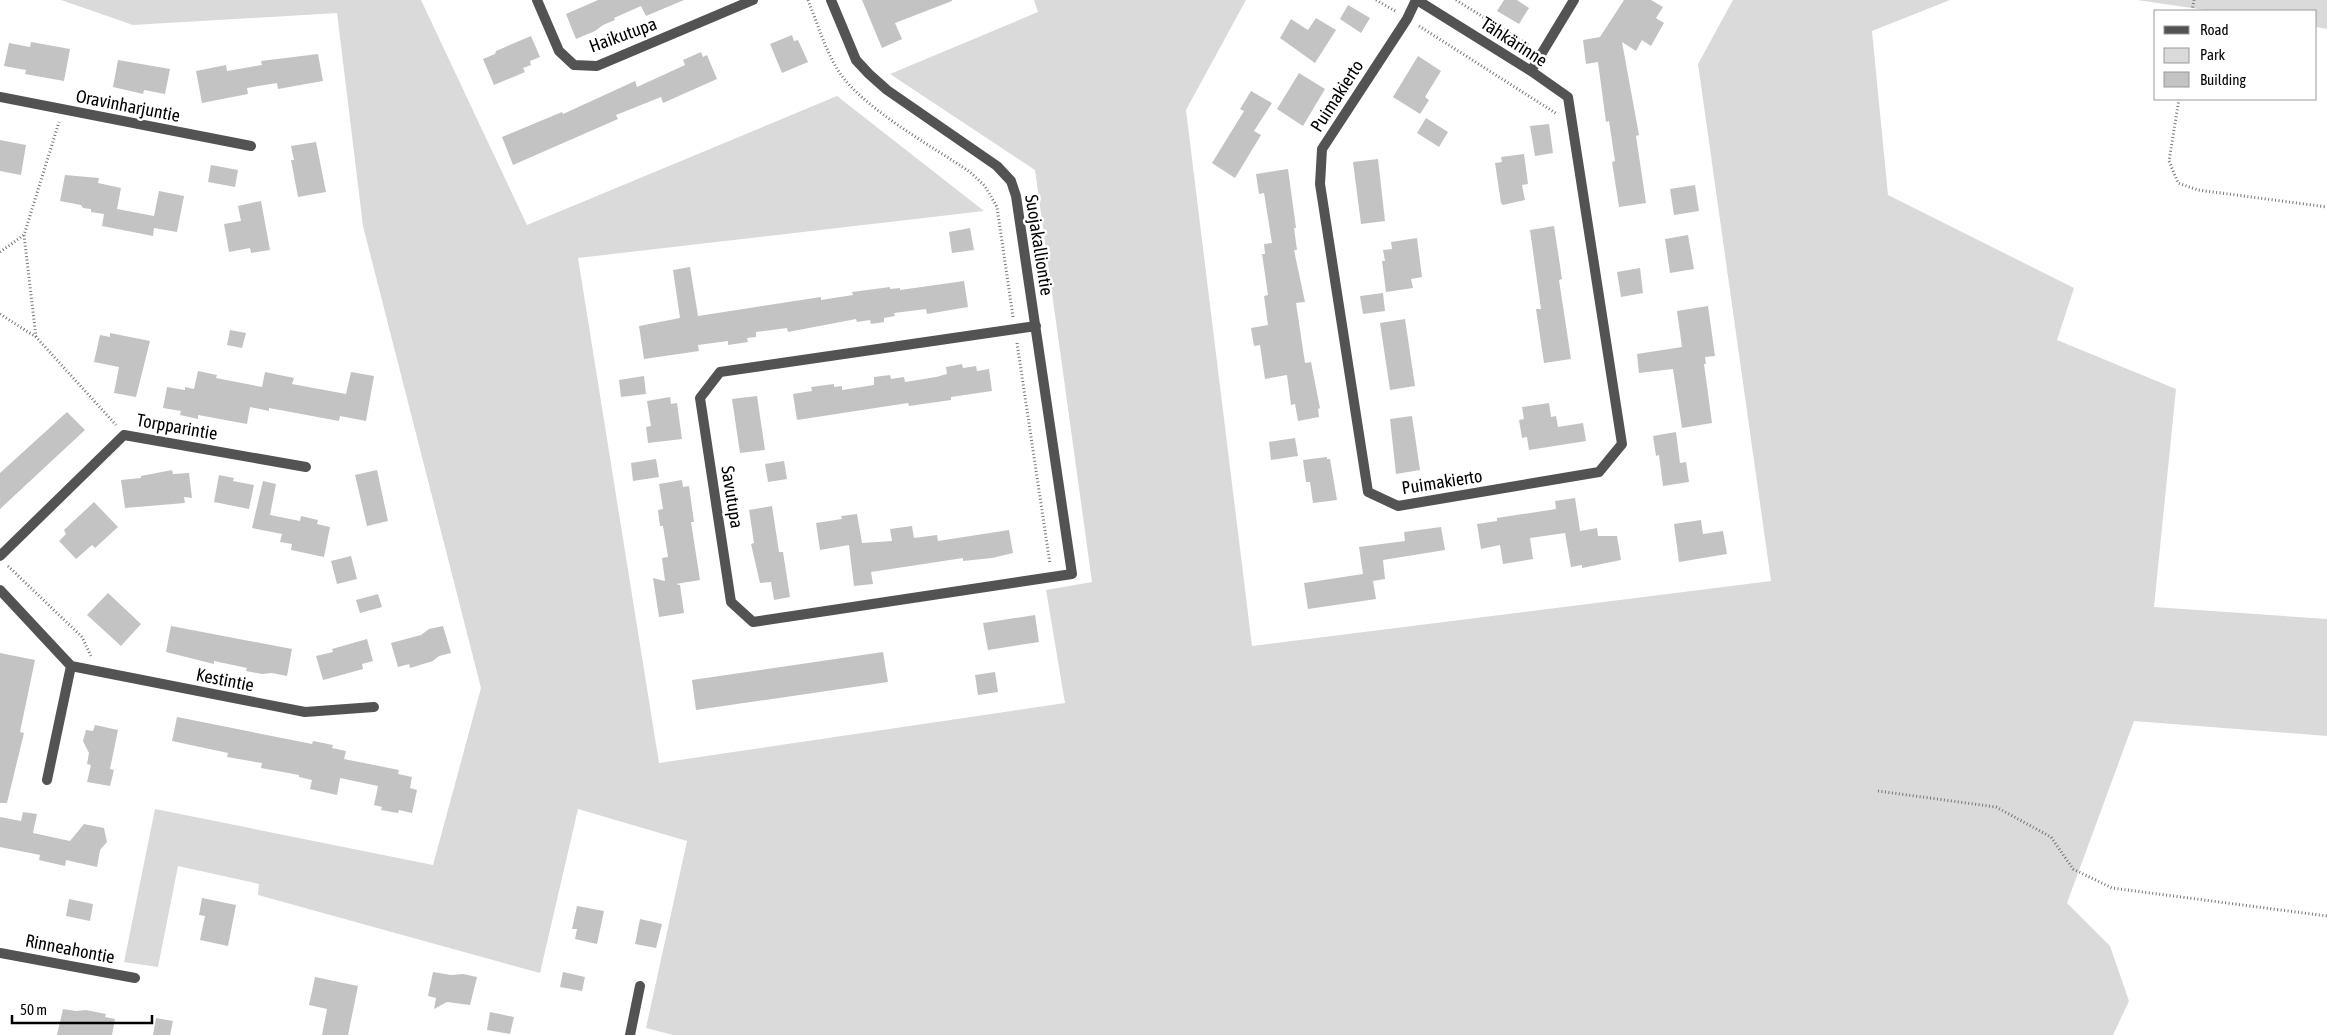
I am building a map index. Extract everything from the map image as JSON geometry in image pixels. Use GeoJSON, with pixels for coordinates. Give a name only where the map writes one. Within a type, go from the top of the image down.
{"type":"FeatureCollection","features":[{"type":"Feature","properties":{"kind":"street","name":"Haikutupa"},"geometry":{"type":"LineString","coordinates":[[537,0],[559,51],[574,65],[597,66],[753,0]]}},
{"type":"Feature","properties":{"kind":"street","name":"Suojakalliontie"},"geometry":{"type":"LineString","coordinates":[[832,0],[856,60],[869,74],[887,90],[998,166],[1011,181],[1016,196],[1072,574]]}},
{"type":"Feature","properties":{"kind":"street","name":"Puimakierto"},"geometry":{"type":"LineString","coordinates":[[1416,0],[1407,18],[1322,149],[1320,184],[1368,492],[1398,506],[1599,472],[1622,444],[1568,98]]}},
{"type":"Feature","properties":{"kind":"street","name":"Tähkärinne"},"geometry":{"type":"LineString","coordinates":[[1416,0],[1531,71],[1568,98]]}},
{"type":"Feature","properties":{"kind":"street"},"geometry":{"type":"LineString","coordinates":[[1531,71],[1574,0]]}},
{"type":"Feature","properties":{"kind":"street","name":"Oravinharjuntie"},"geometry":{"type":"LineString","coordinates":[[0,97],[251,146]]}},
{"type":"Feature","properties":{"kind":"street","name":"Savutupa"},"geometry":{"type":"LineString","coordinates":[[1036,326],[720,372],[700,398],[731,602],[753,622],[1072,574]]}},
{"type":"Feature","properties":{"kind":"street","name":"Torpparintie"},"geometry":{"type":"LineString","coordinates":[[0,556],[124,434],[306,467]]}},
{"type":"Feature","properties":{"kind":"street"},"geometry":{"type":"LineString","coordinates":[[0,590],[71,666],[47,780]]}},
{"type":"Feature","properties":{"kind":"street","name":"Kestintie"},"geometry":{"type":"LineString","coordinates":[[71,666],[304,712],[374,706]]}},
{"type":"Feature","properties":{"kind":"street","name":"Rinneahontie"},"geometry":{"type":"LineString","coordinates":[[0,953],[134,978]]}},
{"type":"Feature","properties":{"kind":"street"},"geometry":{"type":"LineString","coordinates":[[630,1035],[640,986]]}},
{"type":"Feature","properties":{"kind":"path"},"geometry":{"type":"LineString","coordinates":[[808,0],[836,67],[850,86],[866,102],[970,172],[985,186],[997,207],[1052,577]]}},
{"type":"Feature","properties":{"kind":"path"},"geometry":{"type":"LineString","coordinates":[[1377,0],[1573,125]]}},
{"type":"Feature","properties":{"kind":"path"},"geometry":{"type":"LineString","coordinates":[[1456,0],[1542,54]]}},
{"type":"Feature","properties":{"kind":"path"},"geometry":{"type":"LineString","coordinates":[[2178,100],[2169,162],[2178,183],[2198,190],[2327,207]]}},
{"type":"Feature","properties":{"kind":"path"},"geometry":{"type":"LineString","coordinates":[[36,337],[24,235],[63,110]]}},
{"type":"Feature","properties":{"kind":"path"},"geometry":{"type":"LineString","coordinates":[[0,252],[24,235]]}},
{"type":"Feature","properties":{"kind":"path"},"geometry":{"type":"LineString","coordinates":[[0,314],[36,337],[124,434]]}},
{"type":"Feature","properties":{"kind":"path"},"geometry":{"type":"LineString","coordinates":[[7,565],[82,637],[98,671]]}},
{"type":"Feature","properties":{"kind":"path"},"geometry":{"type":"LineString","coordinates":[[1878,790],[1996,807],[2051,837],[2073,869],[2112,888],[2327,916]]}},
{"type":"Feature","properties":{"kind":"green space"},"geometry":{"type":"Polygon","coordinates":[[[61,0],[421,0],[527,225],[837,96],[984,211],[578,258],[659,763],[1065,703],[1046,590],[1092,582],[1035,170],[890,74],[1038,12],[1034,0],[1246,0],[1186,110],[1252,646],[1771,581],[1698,64],[1733,0],[1950,0],[1872,31],[1888,195],[2074,288],[2057,340],[2176,389],[2154,607],[2327,619],[2327,736],[2134,721],[2067,903],[2110,946],[2129,1001],[2113,1035],[673,1035],[646,1028],[687,841],[578,809],[540,973],[258,895],[259,884],[178,866],[158,967],[124,962],[155,809],[433,865],[481,688],[363,226],[337,13],[133,25],[61,0]]]}},
{"type":"Feature","properties":{"kind":"green space"},"geometry":{"type":"Polygon","coordinates":[[[2137,0],[2327,0],[2327,29],[2317,27],[2317,10],[2205,10],[2137,0]]]}},
{"type":"Feature","properties":{"kind":"building"},"geometry":{"type":"Polygon","coordinates":[[[598,0],[684,0],[646,16],[641,6],[614,18],[615,20],[576,39],[566,14],[598,0]]]}},
{"type":"Feature","properties":{"kind":"building"},"geometry":{"type":"Polygon","coordinates":[[[862,0],[952,1],[895,23],[902,39],[882,48],[862,0]]]}},
{"type":"Feature","properties":{"kind":"building"},"geometry":{"type":"Polygon","coordinates":[[[1504,0],[1517,0],[1529,8],[1519,24],[1497,11],[1504,0]]]}},
{"type":"Feature","properties":{"kind":"building"},"geometry":{"type":"Polygon","coordinates":[[[1624,0],[1651,0],[1663,7],[1656,18],[1664,23],[1651,46],[1642,40],[1636,51],[1622,42],[1639,135],[1636,136],[1646,203],[1619,207],[1612,162],[1615,161],[1609,121],[1606,122],[1598,62],[1586,64],[1583,40],[1600,37],[1624,0]]]}},
{"type":"Feature","properties":{"kind":"building"},"geometry":{"type":"Polygon","coordinates":[[[1348,5],[1370,18],[1361,33],[1340,19],[1348,5]]]}},
{"type":"Feature","properties":{"kind":"building"},"geometry":{"type":"Polygon","coordinates":[[[1316,18],[1336,30],[1315,63],[1280,38],[1291,19],[1308,30],[1316,18]]]}},
{"type":"Feature","properties":{"kind":"building"},"geometry":{"type":"Polygon","coordinates":[[[792,35],[794,41],[798,40],[808,62],[782,73],[770,44],[792,35]]]}},
{"type":"Feature","properties":{"kind":"building"},"geometry":{"type":"Polygon","coordinates":[[[531,36],[540,57],[530,61],[531,65],[523,68],[525,72],[494,85],[483,59],[495,54],[496,51],[531,36]]]}},
{"type":"Feature","properties":{"kind":"building"},"geometry":{"type":"Polygon","coordinates":[[[31,42],[70,49],[64,81],[25,74],[26,70],[4,66],[9,43],[30,47],[31,42]]]}},
{"type":"Feature","properties":{"kind":"building"},"geometry":{"type":"Polygon","coordinates":[[[701,52],[703,57],[707,55],[717,79],[663,103],[661,97],[616,115],[618,119],[513,165],[502,137],[562,112],[563,114],[635,81],[637,87],[685,65],[683,60],[701,52]]]}},
{"type":"Feature","properties":{"kind":"building"},"geometry":{"type":"Polygon","coordinates":[[[318,54],[323,81],[278,89],[277,83],[247,88],[248,94],[202,103],[196,71],[226,65],[227,71],[262,65],[261,61],[318,54]]]}},
{"type":"Feature","properties":{"kind":"building"},"geometry":{"type":"Polygon","coordinates":[[[1418,56],[1441,71],[1425,97],[1429,100],[1420,114],[1393,97],[1418,56]]]}},
{"type":"Feature","properties":{"kind":"building"},"geometry":{"type":"Polygon","coordinates":[[[118,60],[170,69],[165,94],[144,90],[143,94],[113,87],[118,60]]]}},
{"type":"Feature","properties":{"kind":"building"},"geometry":{"type":"Polygon","coordinates":[[[1299,73],[1325,89],[1303,126],[1277,109],[1299,73]]]}},
{"type":"Feature","properties":{"kind":"building"},"geometry":{"type":"Polygon","coordinates":[[[1251,91],[1272,103],[1254,131],[1261,135],[1235,178],[1212,163],[1244,111],[1240,109],[1251,91]]]}},
{"type":"Feature","properties":{"kind":"building"},"geometry":{"type":"Polygon","coordinates":[[[1426,118],[1448,132],[1439,147],[1417,133],[1426,118]]]}},
{"type":"Feature","properties":{"kind":"building"},"geometry":{"type":"Polygon","coordinates":[[[1549,124],[1553,153],[1535,156],[1530,126],[1549,124]]]}},
{"type":"Feature","properties":{"kind":"building"},"geometry":{"type":"Polygon","coordinates":[[[0,140],[26,145],[21,175],[0,171],[0,140]]]}},
{"type":"Feature","properties":{"kind":"building"},"geometry":{"type":"Polygon","coordinates":[[[316,142],[326,192],[298,197],[291,160],[294,160],[291,146],[316,142]]]}},
{"type":"Feature","properties":{"kind":"building"},"geometry":{"type":"Polygon","coordinates":[[[1524,154],[1528,184],[1522,185],[1525,200],[1503,205],[1501,203],[1495,163],[1502,162],[1501,157],[1524,154]]]}},
{"type":"Feature","properties":{"kind":"building"},"geometry":{"type":"Polygon","coordinates":[[[1378,159],[1385,221],[1361,224],[1353,162],[1378,159]]]}},
{"type":"Feature","properties":{"kind":"building"},"geometry":{"type":"Polygon","coordinates":[[[211,165],[238,170],[235,187],[208,182],[211,165]]]}},
{"type":"Feature","properties":{"kind":"building"},"geometry":{"type":"Polygon","coordinates":[[[1288,169],[1296,228],[1294,228],[1297,250],[1294,250],[1305,302],[1296,303],[1305,363],[1311,362],[1320,408],[1318,409],[1319,417],[1298,421],[1295,404],[1291,405],[1287,375],[1265,379],[1260,345],[1254,346],[1251,328],[1268,325],[1264,296],[1268,295],[1262,254],[1265,254],[1264,244],[1272,243],[1264,193],[1259,194],[1256,174],[1288,169]]]}},
{"type":"Feature","properties":{"kind":"building"},"geometry":{"type":"Polygon","coordinates":[[[65,175],[99,178],[98,183],[121,188],[117,209],[154,216],[159,191],[184,196],[177,232],[154,228],[153,236],[102,226],[104,214],[91,212],[91,209],[83,208],[81,205],[60,201],[65,175]]]}},
{"type":"Feature","properties":{"kind":"building"},"geometry":{"type":"Polygon","coordinates":[[[1695,185],[1699,211],[1674,215],[1670,189],[1695,185]]]}},
{"type":"Feature","properties":{"kind":"building"},"geometry":{"type":"Polygon","coordinates":[[[261,201],[270,250],[251,253],[250,248],[229,252],[224,224],[241,221],[238,206],[261,201]]]}},
{"type":"Feature","properties":{"kind":"building"},"geometry":{"type":"Polygon","coordinates":[[[1554,226],[1562,279],[1559,280],[1571,359],[1544,363],[1536,309],[1541,309],[1530,230],[1554,226]]]}},
{"type":"Feature","properties":{"kind":"building"},"geometry":{"type":"Polygon","coordinates":[[[970,228],[974,250],[952,253],[949,232],[970,228]]]}},
{"type":"Feature","properties":{"kind":"building"},"geometry":{"type":"Polygon","coordinates":[[[1688,235],[1694,269],[1670,273],[1665,239],[1688,235]]]}},
{"type":"Feature","properties":{"kind":"building"},"geometry":{"type":"Polygon","coordinates":[[[1417,238],[1422,277],[1411,279],[1413,288],[1386,292],[1382,261],[1385,261],[1383,250],[1392,249],[1391,242],[1417,238]]]}},
{"type":"Feature","properties":{"kind":"building"},"geometry":{"type":"Polygon","coordinates":[[[690,267],[698,316],[821,297],[821,300],[853,295],[852,292],[890,287],[890,289],[900,288],[900,290],[964,281],[968,307],[927,314],[926,309],[894,313],[895,316],[884,318],[884,322],[871,324],[870,320],[857,322],[856,319],[788,332],[787,328],[756,332],[756,337],[747,338],[748,342],[728,345],[728,341],[698,345],[699,351],[644,359],[639,326],[680,318],[673,270],[690,267]]]}},
{"type":"Feature","properties":{"kind":"building"},"geometry":{"type":"Polygon","coordinates":[[[1640,268],[1643,293],[1621,297],[1617,272],[1640,268]]]}},
{"type":"Feature","properties":{"kind":"building"},"geometry":{"type":"Polygon","coordinates":[[[1383,293],[1385,311],[1363,314],[1360,296],[1383,293]]]}},
{"type":"Feature","properties":{"kind":"building"},"geometry":{"type":"Polygon","coordinates":[[[1708,306],[1715,356],[1705,357],[1706,364],[1704,364],[1712,423],[1682,428],[1673,369],[1639,373],[1637,354],[1682,347],[1677,311],[1708,306]]]}},
{"type":"Feature","properties":{"kind":"building"},"geometry":{"type":"Polygon","coordinates":[[[1405,319],[1415,386],[1390,390],[1380,323],[1405,319]]]}},
{"type":"Feature","properties":{"kind":"building"},"geometry":{"type":"Polygon","coordinates":[[[230,330],[246,333],[242,348],[227,345],[230,330]]]}},
{"type":"Feature","properties":{"kind":"building"},"geometry":{"type":"Polygon","coordinates":[[[110,333],[150,341],[136,397],[114,393],[119,367],[94,362],[100,335],[110,337],[110,333]]]}},
{"type":"Feature","properties":{"kind":"building"},"geometry":{"type":"Polygon","coordinates":[[[962,364],[963,368],[976,366],[977,371],[989,369],[992,391],[951,397],[951,400],[909,406],[908,403],[797,420],[793,394],[812,391],[811,387],[834,384],[834,387],[842,386],[842,390],[874,385],[874,377],[890,375],[891,379],[904,377],[905,382],[947,374],[946,367],[962,364]]]}},
{"type":"Feature","properties":{"kind":"building"},"geometry":{"type":"Polygon","coordinates":[[[198,371],[217,375],[216,378],[262,387],[265,372],[294,378],[292,384],[346,394],[351,372],[374,376],[366,421],[340,416],[339,421],[269,408],[269,411],[250,407],[247,424],[198,415],[198,419],[180,415],[181,411],[163,408],[167,387],[185,390],[185,387],[194,389],[198,371]]]}},
{"type":"Feature","properties":{"kind":"building"},"geometry":{"type":"Polygon","coordinates":[[[644,376],[646,394],[621,397],[619,380],[644,376]]]}},
{"type":"Feature","properties":{"kind":"building"},"geometry":{"type":"Polygon","coordinates":[[[757,396],[765,450],[740,453],[732,399],[757,396]]]}},
{"type":"Feature","properties":{"kind":"building"},"geometry":{"type":"Polygon","coordinates":[[[670,397],[671,404],[677,403],[682,439],[648,443],[646,427],[651,426],[647,401],[670,397]]]}},
{"type":"Feature","properties":{"kind":"building"},"geometry":{"type":"Polygon","coordinates":[[[1549,403],[1551,417],[1556,416],[1558,427],[1583,423],[1586,441],[1529,450],[1527,437],[1522,438],[1519,420],[1524,419],[1522,407],[1549,403]]]}},
{"type":"Feature","properties":{"kind":"building"},"geometry":{"type":"Polygon","coordinates":[[[67,412],[85,430],[0,509],[0,473],[67,412]]]}},
{"type":"Feature","properties":{"kind":"building"},"geometry":{"type":"Polygon","coordinates":[[[1412,416],[1420,470],[1396,474],[1390,419],[1412,416]]]}},
{"type":"Feature","properties":{"kind":"building"},"geometry":{"type":"Polygon","coordinates":[[[1676,432],[1680,463],[1686,462],[1689,482],[1663,486],[1659,455],[1656,456],[1653,436],[1676,432]]]}},
{"type":"Feature","properties":{"kind":"building"},"geometry":{"type":"Polygon","coordinates":[[[1295,438],[1298,456],[1271,460],[1269,442],[1295,438]]]}},
{"type":"Feature","properties":{"kind":"building"},"geometry":{"type":"Polygon","coordinates":[[[1327,457],[1327,459],[1330,459],[1337,500],[1313,503],[1310,482],[1306,482],[1303,460],[1327,457]]]}},
{"type":"Feature","properties":{"kind":"building"},"geometry":{"type":"Polygon","coordinates":[[[656,459],[659,477],[633,481],[631,463],[656,459]]]}},
{"type":"Feature","properties":{"kind":"building"},"geometry":{"type":"Polygon","coordinates":[[[784,461],[787,479],[768,482],[765,464],[784,461]]]}},
{"type":"Feature","properties":{"kind":"building"},"geometry":{"type":"Polygon","coordinates":[[[172,470],[173,474],[189,473],[192,498],[184,497],[185,503],[125,508],[121,480],[141,478],[141,476],[172,470]]]}},
{"type":"Feature","properties":{"kind":"building"},"geometry":{"type":"Polygon","coordinates":[[[377,470],[388,521],[367,526],[355,475],[377,470]]]}},
{"type":"Feature","properties":{"kind":"building"},"geometry":{"type":"Polygon","coordinates":[[[219,475],[234,478],[233,481],[254,485],[249,509],[214,502],[219,475]]]}},
{"type":"Feature","properties":{"kind":"building"},"geometry":{"type":"Polygon","coordinates":[[[682,480],[683,487],[689,486],[694,522],[691,522],[700,580],[676,584],[680,585],[684,613],[659,617],[653,578],[665,581],[662,558],[668,557],[663,526],[660,526],[658,510],[663,509],[659,484],[682,480]]]}},
{"type":"Feature","properties":{"kind":"building"},"geometry":{"type":"Polygon","coordinates":[[[263,481],[276,484],[270,515],[300,521],[301,516],[318,520],[317,524],[330,527],[324,557],[291,550],[292,544],[280,542],[282,534],[252,528],[263,481]]]}},
{"type":"Feature","properties":{"kind":"building"},"geometry":{"type":"Polygon","coordinates":[[[1575,498],[1580,531],[1597,528],[1598,536],[1617,536],[1621,560],[1582,568],[1582,565],[1571,567],[1565,533],[1530,538],[1533,559],[1503,564],[1500,545],[1481,549],[1477,524],[1497,521],[1497,518],[1556,509],[1555,501],[1575,498]]]}},
{"type":"Feature","properties":{"kind":"building"},"geometry":{"type":"Polygon","coordinates":[[[94,502],[118,527],[95,548],[92,545],[76,559],[59,541],[66,534],[64,530],[94,502]]]}},
{"type":"Feature","properties":{"kind":"building"},"geometry":{"type":"Polygon","coordinates":[[[772,506],[779,552],[783,552],[790,597],[774,600],[771,582],[760,583],[751,544],[754,543],[749,510],[772,506]]]}},
{"type":"Feature","properties":{"kind":"building"},"geometry":{"type":"Polygon","coordinates":[[[857,514],[862,543],[892,541],[890,529],[912,526],[914,538],[937,535],[938,541],[1009,530],[1013,553],[992,558],[963,561],[963,558],[871,572],[873,584],[854,586],[849,545],[820,550],[816,523],[842,519],[841,516],[857,514]]]}},
{"type":"Feature","properties":{"kind":"building"},"geometry":{"type":"Polygon","coordinates":[[[1701,520],[1703,534],[1723,531],[1727,554],[1679,562],[1674,524],[1701,520]]]}},
{"type":"Feature","properties":{"kind":"building"},"geometry":{"type":"Polygon","coordinates":[[[1441,527],[1445,550],[1383,560],[1385,579],[1373,581],[1376,599],[1308,609],[1304,583],[1363,574],[1359,547],[1405,541],[1404,532],[1441,527]]]}},
{"type":"Feature","properties":{"kind":"building"},"geometry":{"type":"Polygon","coordinates":[[[351,556],[357,579],[337,584],[331,561],[351,556]]]}},
{"type":"Feature","properties":{"kind":"building"},"geometry":{"type":"Polygon","coordinates":[[[108,593],[141,624],[121,646],[87,615],[108,593]]]}},
{"type":"Feature","properties":{"kind":"building"},"geometry":{"type":"Polygon","coordinates":[[[378,594],[382,607],[360,613],[356,600],[378,594]]]}},
{"type":"Feature","properties":{"kind":"building"},"geometry":{"type":"Polygon","coordinates":[[[1035,615],[1039,642],[988,650],[983,623],[1035,615]]]}},
{"type":"Feature","properties":{"kind":"building"},"geometry":{"type":"Polygon","coordinates":[[[171,626],[292,649],[287,676],[246,671],[247,668],[214,661],[214,664],[166,652],[171,626]]]}},
{"type":"Feature","properties":{"kind":"building"},"geometry":{"type":"Polygon","coordinates":[[[443,626],[451,653],[410,668],[409,664],[398,667],[391,643],[421,635],[429,629],[443,626]]]}},
{"type":"Feature","properties":{"kind":"building"},"geometry":{"type":"Polygon","coordinates":[[[367,639],[373,661],[362,664],[363,669],[323,680],[316,656],[333,652],[332,649],[367,639]]]}},
{"type":"Feature","properties":{"kind":"building"},"geometry":{"type":"Polygon","coordinates":[[[883,652],[888,682],[696,710],[692,680],[883,652]]]}},
{"type":"Feature","properties":{"kind":"building"},"geometry":{"type":"Polygon","coordinates":[[[0,653],[35,660],[20,732],[24,733],[7,803],[0,803],[0,653]]]}},
{"type":"Feature","properties":{"kind":"building"},"geometry":{"type":"Polygon","coordinates":[[[995,672],[998,692],[978,695],[975,675],[995,672]]]}},
{"type":"Feature","properties":{"kind":"building"},"geometry":{"type":"Polygon","coordinates":[[[177,717],[312,744],[313,741],[333,745],[332,748],[346,751],[344,759],[399,770],[398,774],[412,777],[410,788],[417,790],[412,813],[399,810],[398,813],[381,810],[382,807],[374,805],[378,786],[340,778],[337,795],[310,789],[312,780],[299,777],[299,775],[261,768],[262,763],[227,757],[228,753],[172,741],[177,717]]]}},
{"type":"Feature","properties":{"kind":"building"},"geometry":{"type":"Polygon","coordinates":[[[95,725],[118,730],[110,769],[114,770],[110,786],[87,782],[91,765],[87,764],[89,753],[83,741],[86,730],[93,731],[95,725]]]}},
{"type":"Feature","properties":{"kind":"building"},"geometry":{"type":"Polygon","coordinates":[[[23,812],[37,814],[33,833],[70,841],[84,824],[104,828],[107,842],[100,850],[97,867],[66,860],[65,866],[39,860],[40,855],[0,847],[0,817],[21,821],[23,812]]]}},
{"type":"Feature","properties":{"kind":"building"},"geometry":{"type":"Polygon","coordinates":[[[202,898],[236,905],[228,946],[200,940],[205,916],[199,915],[202,898]]]}},
{"type":"Feature","properties":{"kind":"building"},"geometry":{"type":"Polygon","coordinates":[[[69,899],[93,904],[90,921],[66,916],[69,899]]]}},
{"type":"Feature","properties":{"kind":"building"},"geometry":{"type":"Polygon","coordinates":[[[577,906],[604,911],[597,944],[575,939],[577,929],[572,929],[577,906]]]}},
{"type":"Feature","properties":{"kind":"building"},"geometry":{"type":"Polygon","coordinates":[[[640,919],[662,924],[656,948],[635,944],[640,919]]]}},
{"type":"Feature","properties":{"kind":"building"},"geometry":{"type":"Polygon","coordinates":[[[433,972],[477,977],[470,1005],[447,1002],[434,1009],[436,998],[428,996],[433,972]]]}},
{"type":"Feature","properties":{"kind":"building"},"geometry":{"type":"Polygon","coordinates":[[[563,972],[585,977],[582,991],[560,987],[563,972]]]}},
{"type":"Feature","properties":{"kind":"building"},"geometry":{"type":"Polygon","coordinates":[[[315,977],[358,986],[348,1035],[322,1035],[327,1009],[309,1005],[315,977]]]}},
{"type":"Feature","properties":{"kind":"building"},"geometry":{"type":"Polygon","coordinates":[[[63,1009],[86,1010],[106,1014],[105,1017],[115,1019],[112,1035],[57,1035],[63,1009]]]}},
{"type":"Feature","properties":{"kind":"building"},"geometry":{"type":"Polygon","coordinates":[[[490,1012],[514,1017],[510,1034],[487,1030],[490,1012]]]}},
{"type":"Feature","properties":{"kind":"building"},"geometry":{"type":"Polygon","coordinates":[[[156,1018],[173,1021],[170,1035],[153,1035],[156,1018]]]}}]}
